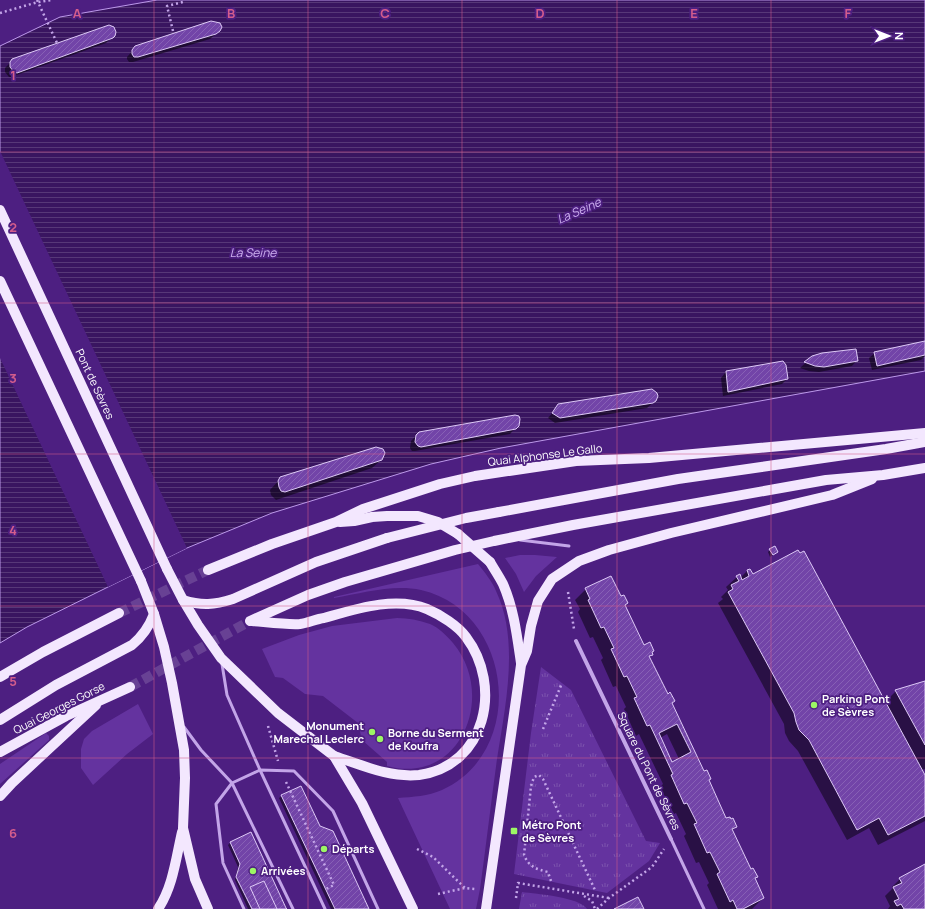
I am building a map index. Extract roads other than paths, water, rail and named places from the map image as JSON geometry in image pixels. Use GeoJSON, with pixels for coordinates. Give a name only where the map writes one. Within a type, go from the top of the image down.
{"type":"FeatureCollection","features":[{"type":"Feature","properties":{"kind":"main road","name":"Pont de Sèvres"},"geometry":{"type":"LineString","coordinates":[[0,210],[167,569],[198,625],[221,658],[278,713],[334,756]]}},
{"type":"Feature","properties":{"kind":"main road"},"geometry":{"type":"LineString","coordinates":[[0,281],[141,581],[154,614],[164,647],[184,750],[185,771],[183,828],[168,889],[165,898],[158,909]]}},
{"type":"Feature","properties":{"kind":"main road","name":"Quai Alphonse Le Gallo"},"geometry":{"type":"LineString","coordinates":[[208,570],[272,544],[336,522],[363,509],[440,484],[510,470],[576,461],[649,458],[925,433]]}},
{"type":"Feature","properties":{"kind":"main road"},"geometry":{"type":"LineString","coordinates":[[183,600],[196,604],[209,605],[220,603],[233,599],[316,562],[387,538],[459,520],[678,479],[925,442]]}},
{"type":"Feature","properties":{"kind":"main road"},"geometry":{"type":"LineString","coordinates":[[334,756],[382,772],[410,775],[432,772],[444,768],[463,755],[476,735],[482,721],[486,696],[482,668],[466,637],[455,626],[441,616],[427,609],[411,605],[380,605],[299,624],[250,621],[308,595],[345,582],[455,550],[494,541],[574,525],[826,480],[883,475],[925,468]]}},
{"type":"Feature","properties":{"kind":"main road"},"geometry":{"type":"LineString","coordinates":[[486,909],[521,665],[527,651],[531,626],[538,601],[552,579],[579,561],[609,550],[672,533],[832,495],[883,475]]}},
{"type":"Feature","properties":{"kind":"main road"},"geometry":{"type":"LineString","coordinates":[[336,522],[354,521],[372,517],[418,516],[438,522],[458,534],[490,562],[502,582],[515,620],[521,665]]}},
{"type":"Feature","properties":{"kind":"main road"},"geometry":{"type":"LineString","coordinates":[[0,676],[119,613]]}},
{"type":"Feature","properties":{"kind":"main road"},"geometry":{"type":"LineString","coordinates":[[0,720],[56,685],[132,645],[142,636],[149,626],[154,614]]}},
{"type":"Feature","properties":{"kind":"main road","name":"Quai Georges Gorse"},"geometry":{"type":"LineString","coordinates":[[0,752],[66,716],[130,687]]}},
{"type":"Feature","properties":{"kind":"main road"},"geometry":{"type":"LineString","coordinates":[[0,796],[12,783],[104,698]]}},
{"type":"Feature","properties":{"kind":"main road"},"geometry":{"type":"LineString","coordinates":[[334,756],[362,803],[413,909]]}},
{"type":"Feature","properties":{"kind":"main road"},"geometry":{"type":"LineString","coordinates":[[183,828],[195,879],[208,909]]}},
{"type":"Feature","properties":{"kind":"street","name":"Square du Pont de Sèvres"},"geometry":{"type":"LineString","coordinates":[[576,641],[672,839]]}},
{"type":"Feature","properties":{"kind":"lane"},"geometry":{"type":"LineString","coordinates":[[494,541],[520,540],[569,546]]}},
{"type":"Feature","properties":{"kind":"lane"},"geometry":{"type":"LineString","coordinates":[[221,658],[227,695],[260,770],[325,909]]}},
{"type":"Feature","properties":{"kind":"lane"},"geometry":{"type":"LineString","coordinates":[[179,721],[201,750],[232,783],[293,909]]}},
{"type":"Feature","properties":{"kind":"lane"},"geometry":{"type":"LineString","coordinates":[[244,909],[223,863],[216,804],[232,783],[260,770],[294,771],[333,811],[378,909]]}},
{"type":"Feature","properties":{"kind":"lane","name":"Square du Pont de Sèvres"},"geometry":{"type":"LineString","coordinates":[[672,839],[704,909]]}},
{"type":"Feature","properties":{"kind":"water","name":"La Seine"},"geometry":{"type":"Polygon","coordinates":[[[157,0],[925,0],[925,371],[501,448],[431,464],[272,513],[187,548],[27,627],[0,643],[0,46],[60,17],[157,0]]]}},
{"type":"Feature","properties":{"kind":"tunnel"},"geometry":{"type":"LineString","coordinates":[[119,613],[208,570]]}},
{"type":"Feature","properties":{"kind":"tunnel"},"geometry":{"type":"LineString","coordinates":[[130,687],[250,621]]}},
{"type":"Feature","properties":{"kind":"place","name":"Parking Pont de Sèvres"},"geometry":{"type":"Point","coordinates":[814,705]}},
{"type":"Feature","properties":{"kind":"place","name":"Monument Marechal Leclerc"},"geometry":{"type":"Point","coordinates":[372,732]}},
{"type":"Feature","properties":{"kind":"place","name":"Borne du Serment de Koufra"},"geometry":{"type":"Point","coordinates":[380,739]}},
{"type":"Feature","properties":{"kind":"place","name":"Métro Pont de Sèvres"},"geometry":{"type":"Point","coordinates":[514,831]}},
{"type":"Feature","properties":{"kind":"place","name":"Départs"},"geometry":{"type":"Point","coordinates":[324,849]}},
{"type":"Feature","properties":{"kind":"place","name":"Arrivées"},"geometry":{"type":"Point","coordinates":[253,871]}}]}
